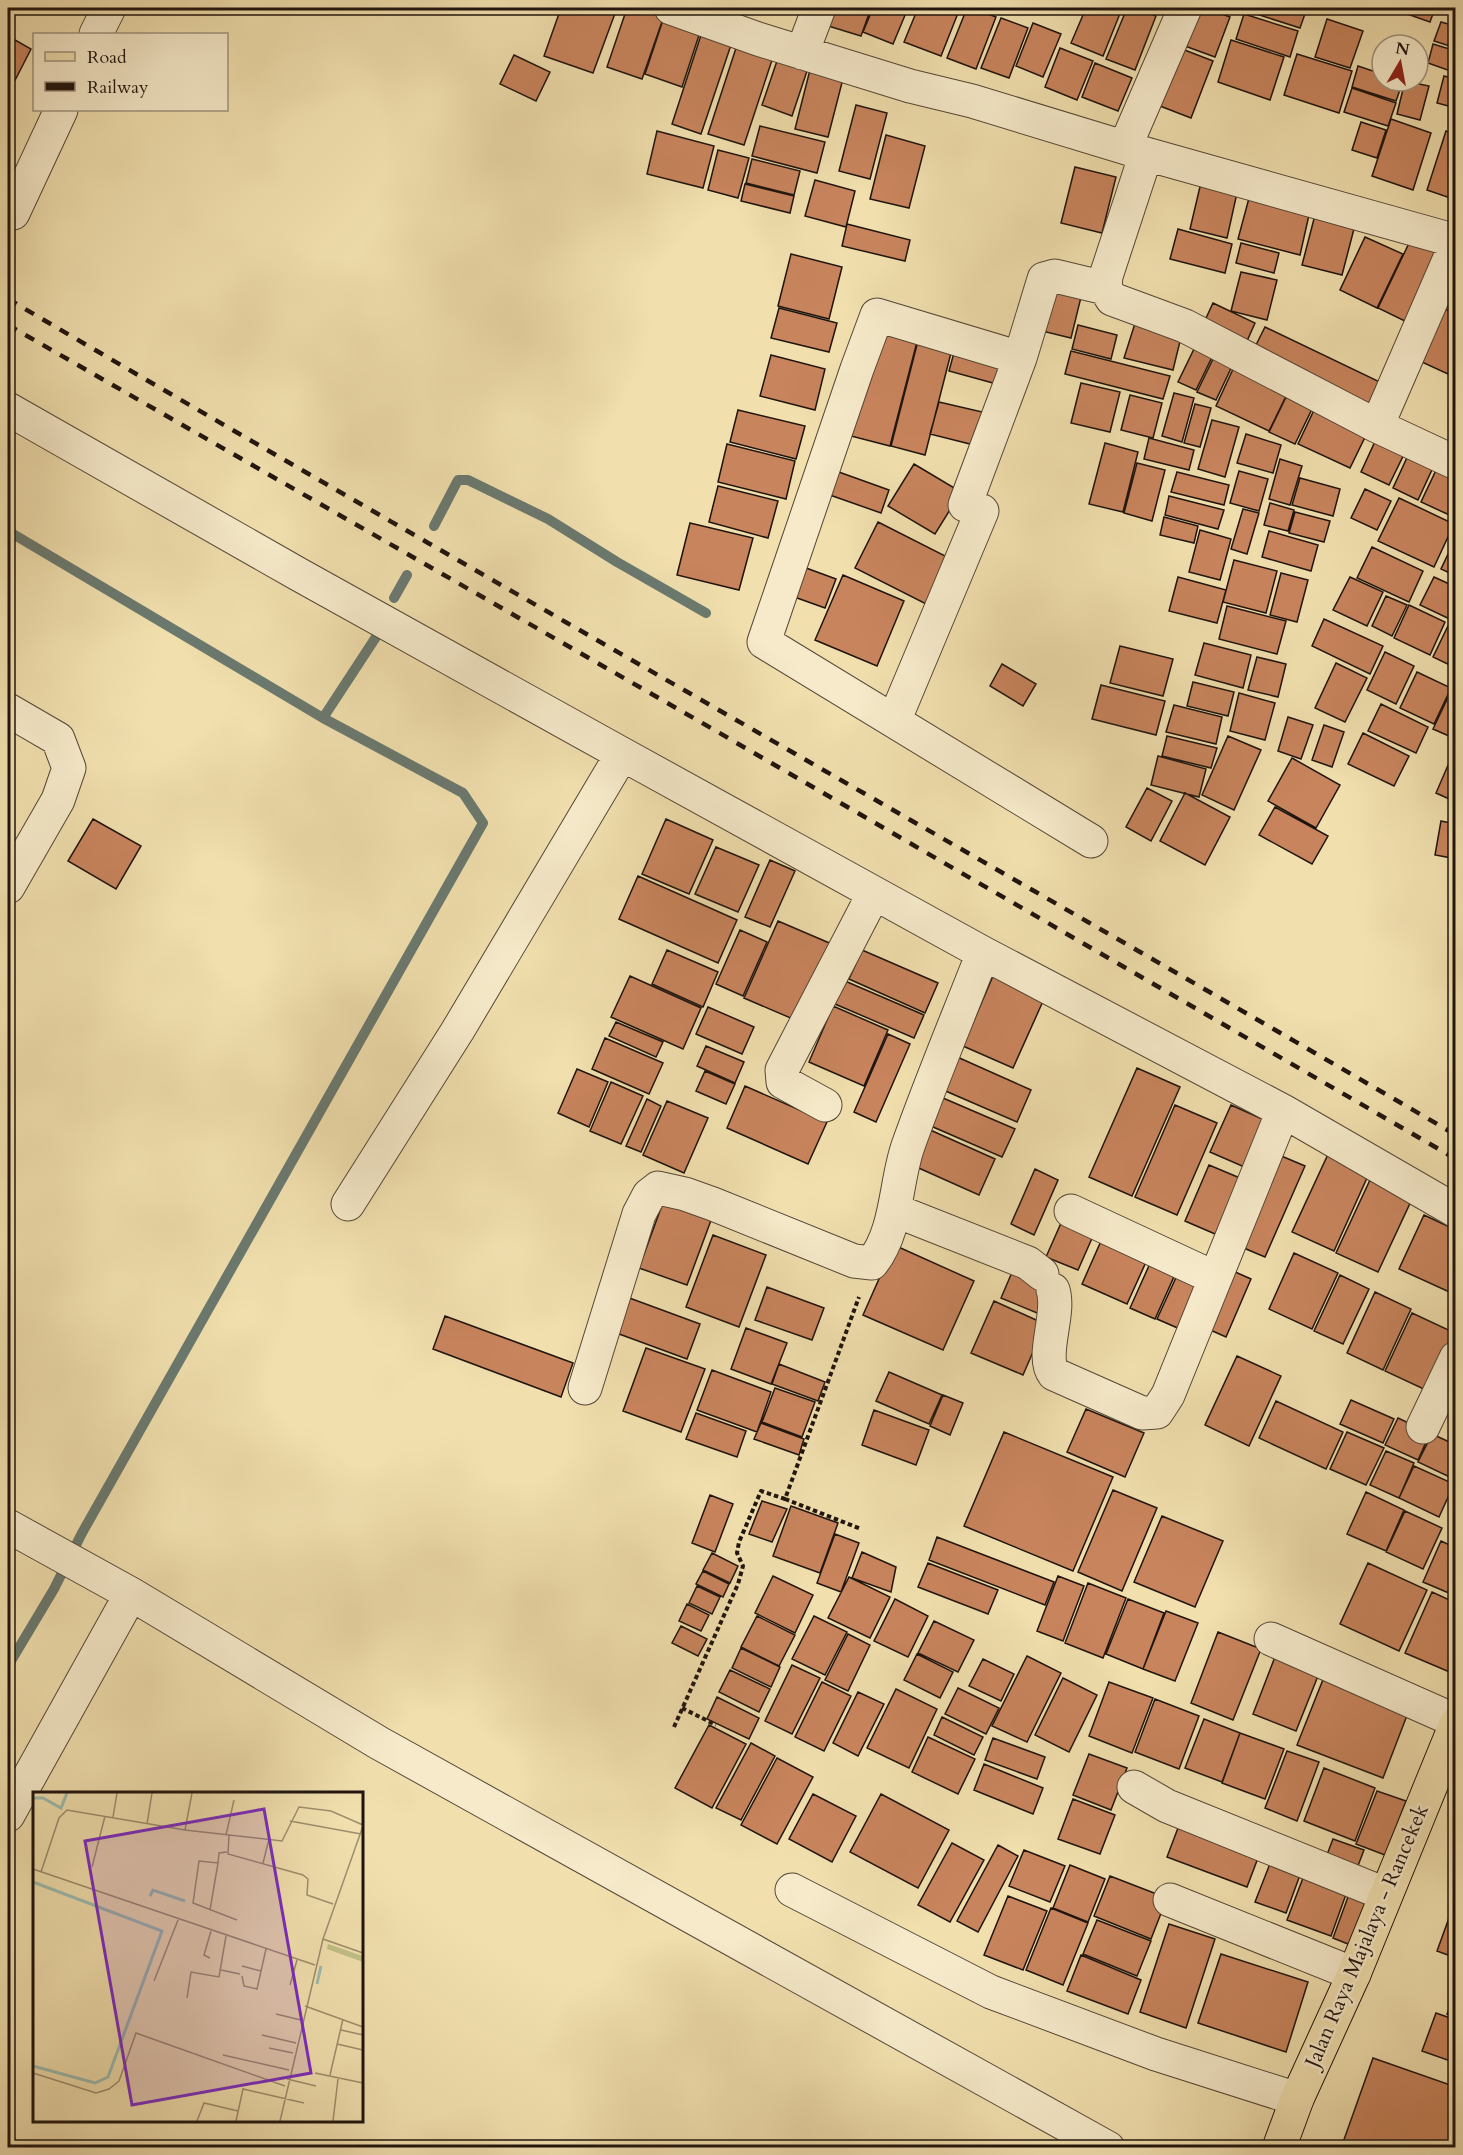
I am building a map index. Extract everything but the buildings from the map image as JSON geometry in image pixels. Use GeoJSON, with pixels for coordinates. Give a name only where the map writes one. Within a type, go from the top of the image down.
{"type":"FeatureCollection","features":[{"type":"Feature","properties":{"kind":"main road","name":"Jalan Raya Majalaya - Rancekek"},"geometry":{"type":"LineString","coordinates":[[1279,2148],[1296,2098],[1354,1974],[1455,1723]]}},
{"type":"Feature","properties":{"kind":"street"},"geometry":{"type":"LineString","coordinates":[[96,33],[109,8]]}},
{"type":"Feature","properties":{"kind":"street"},"geometry":{"type":"LineString","coordinates":[[671,8],[802,53],[910,86],[972,101],[1135,151],[1455,242],[1377,426]]}},
{"type":"Feature","properties":{"kind":"street"},"geometry":{"type":"LineString","coordinates":[[802,53],[819,8]]}},
{"type":"Feature","properties":{"kind":"street"},"geometry":{"type":"LineString","coordinates":[[1185,8],[1135,151],[1105,288],[1112,299],[1185,326],[1377,426],[1455,463]]}},
{"type":"Feature","properties":{"kind":"street"},"geometry":{"type":"LineString","coordinates":[[13,213],[61,111]]}},
{"type":"Feature","properties":{"kind":"street"},"geometry":{"type":"LineString","coordinates":[[894,722],[982,511],[965,506],[1020,358],[1044,279],[1055,276],[1105,288]]}},
{"type":"Feature","properties":{"kind":"street"},"geometry":{"type":"LineString","coordinates":[[1020,358],[877,315],[856,369],[764,642],[1091,841]]}},
{"type":"Feature","properties":{"kind":"street"},"geometry":{"type":"LineString","coordinates":[[8,409],[622,754],[983,953],[1283,1111],[1455,1211]]}},
{"type":"Feature","properties":{"kind":"street"},"geometry":{"type":"LineString","coordinates":[[8,710],[58,740],[69,768],[58,800],[8,887]]}},
{"type":"Feature","properties":{"kind":"street"},"geometry":{"type":"LineString","coordinates":[[348,1204],[458,1030],[622,754]]}},
{"type":"Feature","properties":{"kind":"street"},"geometry":{"type":"LineString","coordinates":[[825,1105],[783,1082],[782,1070],[874,893]]}},
{"type":"Feature","properties":{"kind":"street"},"geometry":{"type":"LineString","coordinates":[[585,1388],[639,1214],[650,1195],[658,1188],[713,1204],[854,1261],[872,1263],[882,1248],[894,1210],[908,1148],[983,953]]}},
{"type":"Feature","properties":{"kind":"street"},"geometry":{"type":"LineString","coordinates":[[894,1210],[1036,1268],[1047,1282],[1055,1302],[1049,1364],[1054,1374],[1142,1413],[1157,1412],[1168,1395],[1283,1111]]}},
{"type":"Feature","properties":{"kind":"street"},"geometry":{"type":"LineString","coordinates":[[1071,1210],[1215,1278]]}},
{"type":"Feature","properties":{"kind":"street"},"geometry":{"type":"LineString","coordinates":[[1423,1427],[1455,1358]]}},
{"type":"Feature","properties":{"kind":"street"},"geometry":{"type":"LineString","coordinates":[[8,1526],[131,1594],[379,1743],[1108,2148]]}},
{"type":"Feature","properties":{"kind":"street"},"geometry":{"type":"LineString","coordinates":[[8,1815],[131,1594]]}},
{"type":"Feature","properties":{"kind":"street"},"geometry":{"type":"LineString","coordinates":[[1271,1639],[1455,1723]]}},
{"type":"Feature","properties":{"kind":"street"},"geometry":{"type":"LineString","coordinates":[[1134,1788],[1167,1806],[1385,1894]]}},
{"type":"Feature","properties":{"kind":"street"},"geometry":{"type":"LineString","coordinates":[[792,1890],[992,1992],[1156,2054],[1296,2098]]}},
{"type":"Feature","properties":{"kind":"street"},"geometry":{"type":"LineString","coordinates":[[1170,1900],[1354,1974]]}},
{"type":"Feature","properties":{"kind":"path"},"geometry":{"type":"LineString","coordinates":[[785,1499],[872,1263]]}},
{"type":"Feature","properties":{"kind":"path"},"geometry":{"type":"LineString","coordinates":[[674,1727],[738,1584],[743,1566],[737,1553],[739,1542],[761,1491],[861,1529]]}},
{"type":"Feature","properties":{"kind":"path"},"geometry":{"type":"LineString","coordinates":[[682,1708],[716,1725]]}},
{"type":"Feature","properties":{"kind":"waterway"},"geometry":{"type":"LineString","coordinates":[[434,526],[458,480],[468,480],[548,519],[706,613]]}},
{"type":"Feature","properties":{"kind":"waterway"},"geometry":{"type":"LineString","coordinates":[[8,531],[323,718],[463,793],[483,823],[82,1533],[54,1589],[8,1666]]}},
{"type":"Feature","properties":{"kind":"waterway"},"geometry":{"type":"LineString","coordinates":[[394,598],[407,575]]}},
{"type":"Feature","properties":{"kind":"waterway"},"geometry":{"type":"LineString","coordinates":[[323,718],[376,637]]}},
{"type":"Feature","properties":{"kind":"railway"},"geometry":{"type":"LineString","coordinates":[[8,299],[1456,1135]]}},
{"type":"Feature","properties":{"kind":"railway"},"geometry":{"type":"LineString","coordinates":[[8,325],[1456,1159]]}}]}
